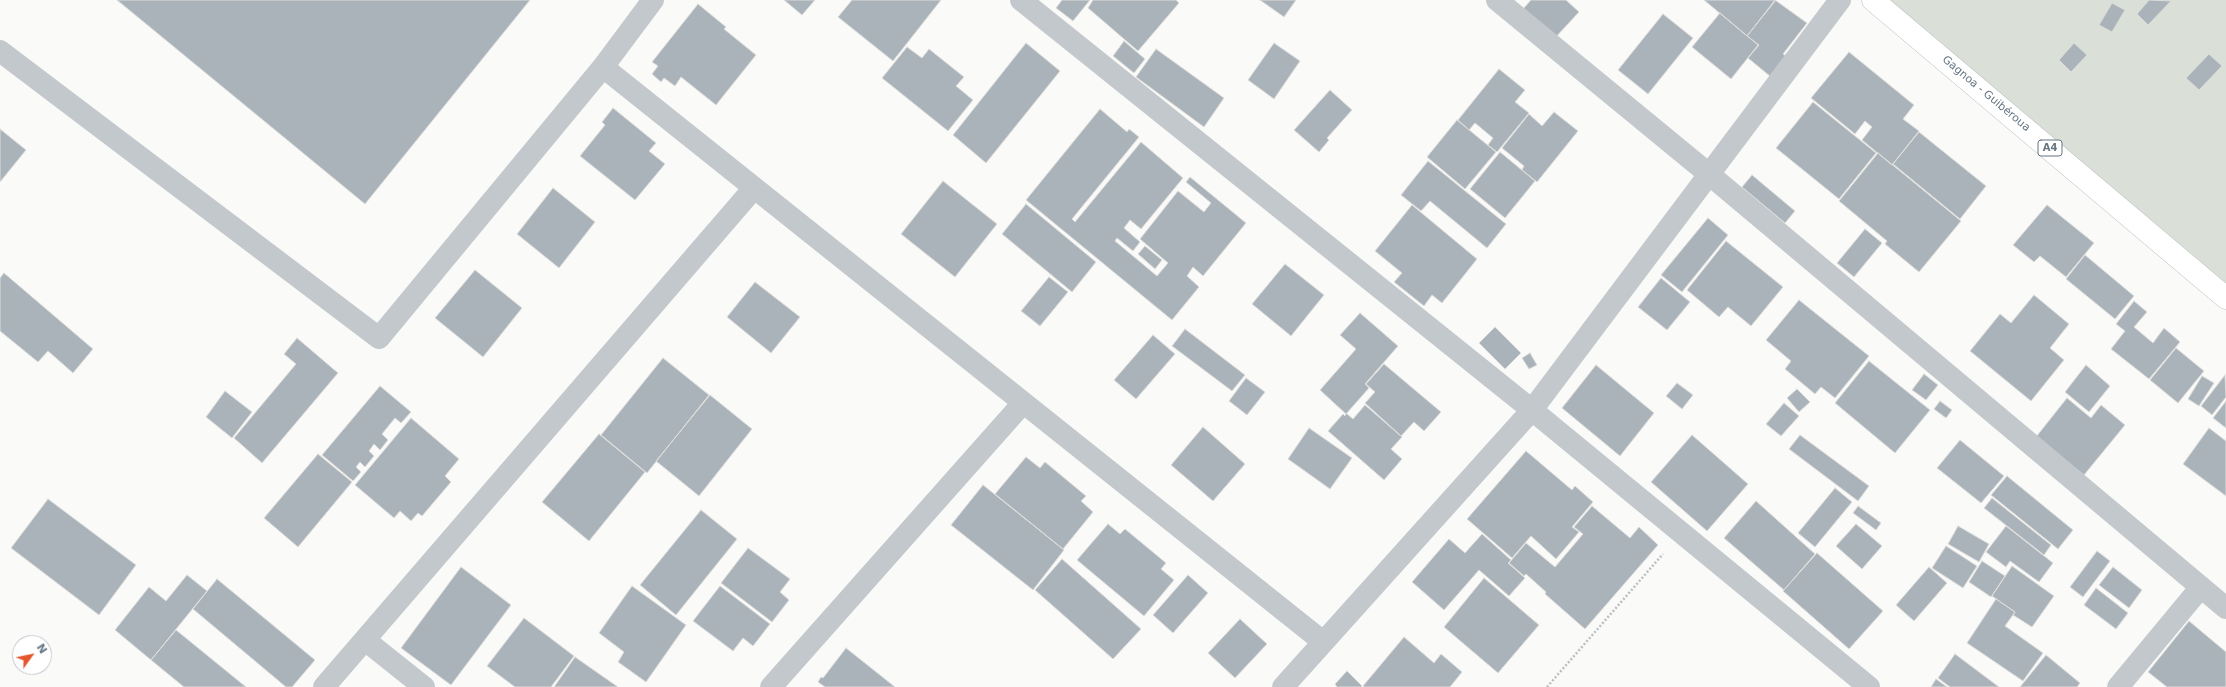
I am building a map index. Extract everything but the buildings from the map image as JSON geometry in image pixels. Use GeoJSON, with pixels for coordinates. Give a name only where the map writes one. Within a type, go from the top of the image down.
{"type":"FeatureCollection","features":[{"type":"Feature","properties":{"kind":"main road","name":"Gagnoa - Guibéroua"},"geometry":{"type":"LineString","coordinates":[[1873,0],[2226,298]]}},
{"type":"Feature","properties":{"kind":"street"},"geometry":{"type":"LineString","coordinates":[[0,51],[379,338],[603,67],[653,0]]}},
{"type":"Feature","properties":{"kind":"street"},"geometry":{"type":"LineString","coordinates":[[1021,0],[1532,410],[1680,534],[1869,687]]}},
{"type":"Feature","properties":{"kind":"street"},"geometry":{"type":"LineString","coordinates":[[1497,0],[1710,174],[2226,608]]}},
{"type":"Feature","properties":{"kind":"street"},"geometry":{"type":"LineString","coordinates":[[1283,687],[1322,641],[1532,410],[1840,0]]}},
{"type":"Feature","properties":{"kind":"street"},"geometry":{"type":"LineString","coordinates":[[603,67],[1322,641]]}},
{"type":"Feature","properties":{"kind":"street"},"geometry":{"type":"LineString","coordinates":[[324,687],[754,188]]}},
{"type":"Feature","properties":{"kind":"street"},"geometry":{"type":"LineString","coordinates":[[771,687],[1023,402]]}},
{"type":"Feature","properties":{"kind":"street"},"geometry":{"type":"LineString","coordinates":[[2118,687],[2201,587]]}},
{"type":"Feature","properties":{"kind":"street"},"geometry":{"type":"LineString","coordinates":[[365,640],[424,687]]}},
{"type":"Feature","properties":{"kind":"path"},"geometry":{"type":"LineString","coordinates":[[1547,687],[1680,534]]}},
{"type":"Feature","properties":{"kind":"shaded area"},"geometry":{"type":"Polygon","coordinates":[[[1880,0],[2226,0],[2226,291],[1880,0]]]}}]}
